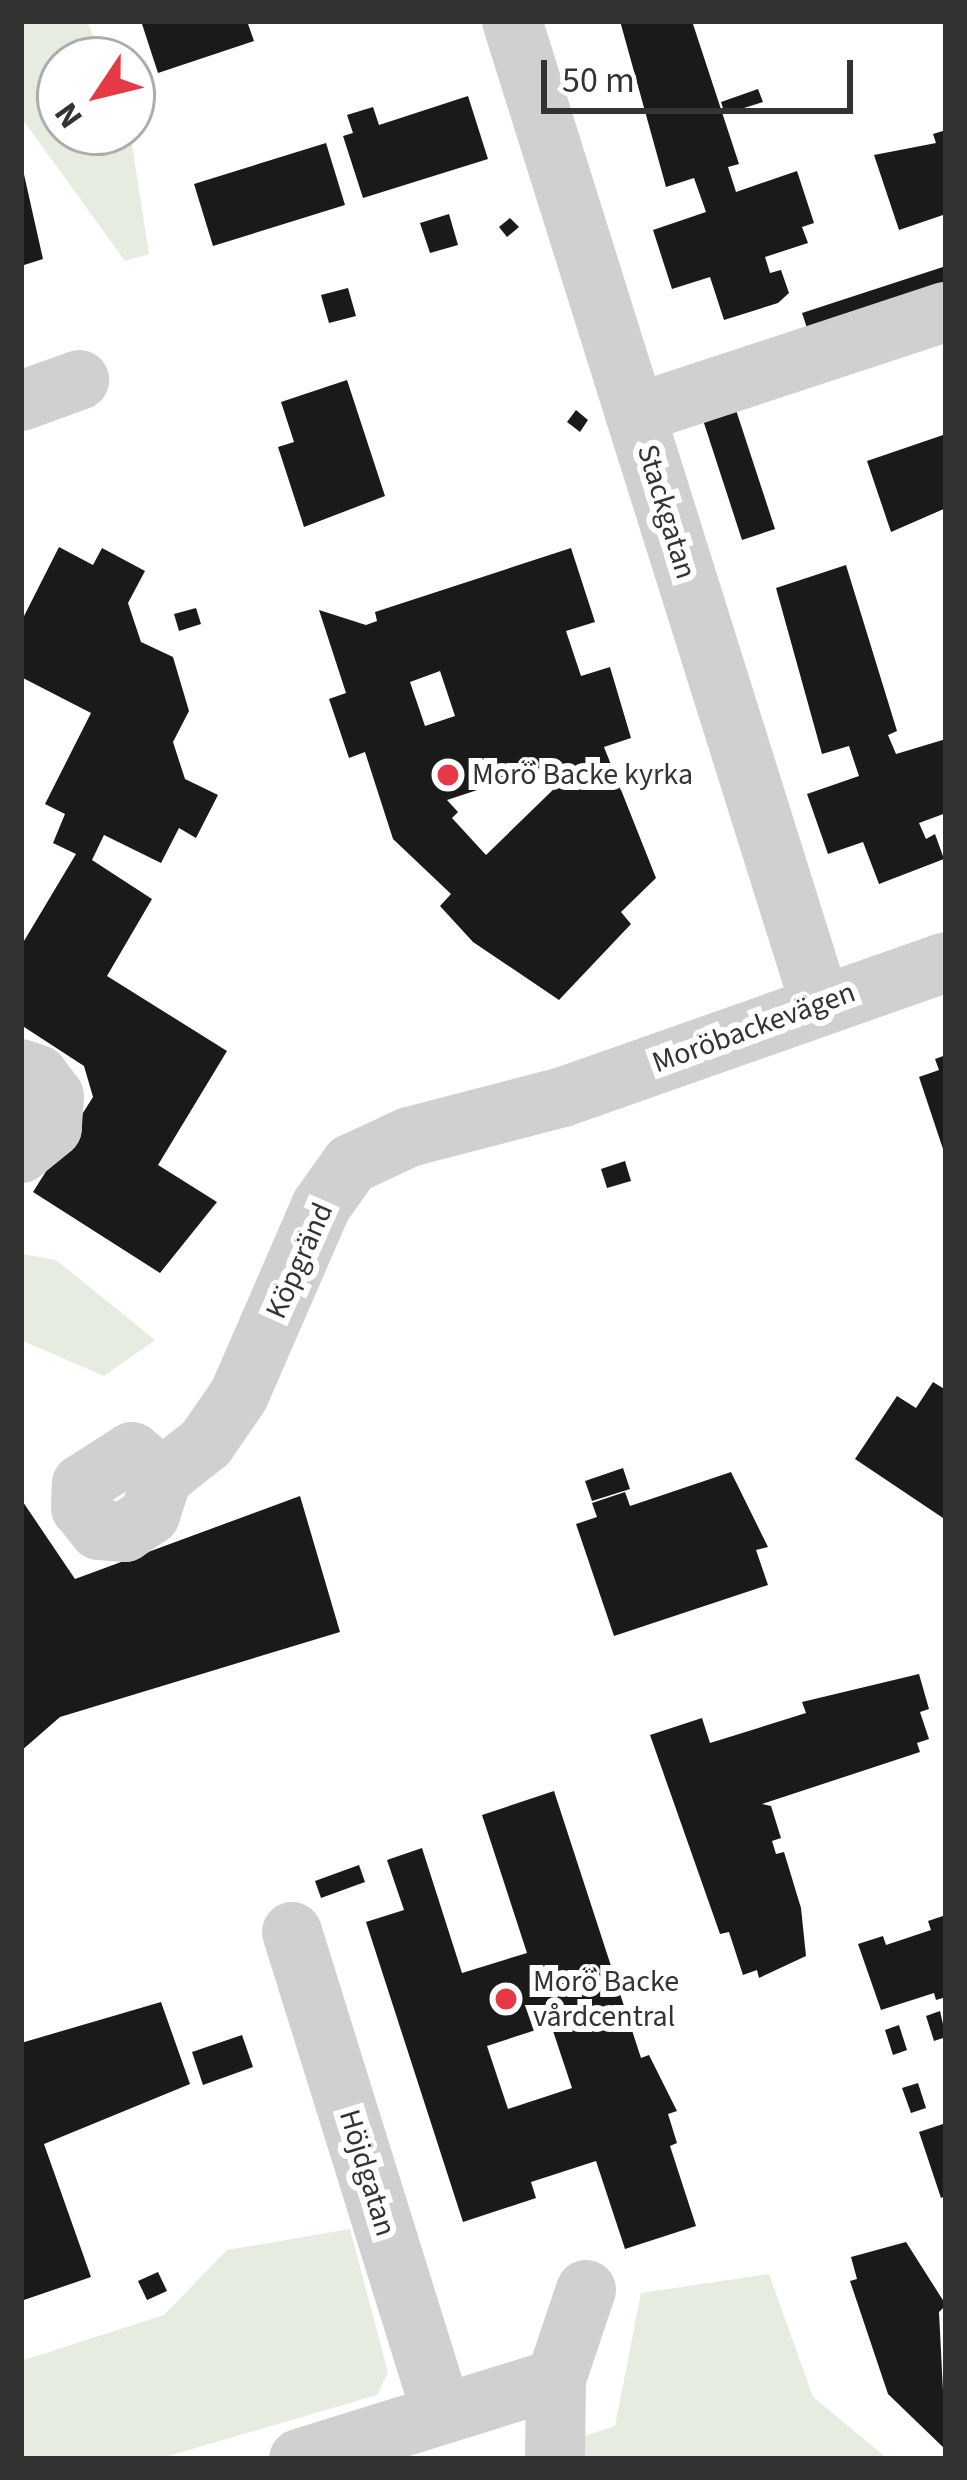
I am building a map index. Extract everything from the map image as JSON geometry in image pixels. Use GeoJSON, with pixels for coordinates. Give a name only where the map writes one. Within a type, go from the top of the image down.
{"type":"FeatureCollection","features":[{"type":"Feature","properties":{"kind":"street","name":"Stackgatan"},"geometry":{"type":"LineString","coordinates":[[512,21],[820,1003]]}},
{"type":"Feature","properties":{"kind":"street"},"geometry":{"type":"LineString","coordinates":[[635,414],[946,312]]}},
{"type":"Feature","properties":{"kind":"street"},"geometry":{"type":"LineString","coordinates":[[21,401],[79,380]]}},
{"type":"Feature","properties":{"kind":"street","name":"Moröbackevägen"},"geometry":{"type":"LineString","coordinates":[[563,1097],[946,962]]}},
{"type":"Feature","properties":{"kind":"street"},"geometry":{"type":"LineString","coordinates":[[21,1069],[38,1075],[54,1096],[52,1128],[21,1153]]}},
{"type":"Feature","properties":{"kind":"street","name":"Köpgränd"},"geometry":{"type":"LineString","coordinates":[[162,1478],[206,1443],[239,1395],[314,1222],[351,1164],[409,1137],[563,1097]]}},
{"type":"Feature","properties":{"kind":"street","name":"Höjdgatan"},"geometry":{"type":"LineString","coordinates":[[292,1932],[442,2414]]}},
{"type":"Feature","properties":{"kind":"street"},"geometry":{"type":"LineString","coordinates":[[555,2459],[556,2379],[586,2290]]}},
{"type":"Feature","properties":{"kind":"street"},"geometry":{"type":"LineString","coordinates":[[330,2454],[556,2379]]}},
{"type":"Feature","properties":{"kind":"shaded area"},"geometry":{"type":"Polygon","coordinates":[[[21,21],[87,21],[93,36],[36,36],[36,138],[21,117],[21,21]]]}},
{"type":"Feature","properties":{"kind":"shaded area"},"geometry":{"type":"Polygon","coordinates":[[[49,156],[134,156],[149,254],[125,261],[49,156]]]}},
{"type":"Feature","properties":{"kind":"shaded area"},"geometry":{"type":"Polygon","coordinates":[[[21,1254],[56,1260],[155,1340],[104,1376],[21,1340],[21,1254]]]}},
{"type":"Feature","properties":{"kind":"shaded area"},"geometry":{"type":"Polygon","coordinates":[[[350,2229],[388,2373],[377,2395],[158,2459],[21,2459],[21,2361],[164,2315],[227,2250],[350,2229]]]}},
{"type":"Feature","properties":{"kind":"shaded area"},"geometry":{"type":"Polygon","coordinates":[[[769,2274],[813,2397],[888,2459],[515,2459],[615,2426],[641,2293],[769,2274]]]}},
{"type":"Feature","properties":{"kind":"building"},"geometry":{"type":"Polygon","coordinates":[[[141,21],[247,21],[254,41],[158,73],[156,36],[146,36],[141,21]]]}},
{"type":"Feature","properties":{"kind":"building"},"geometry":{"type":"Polygon","coordinates":[[[620,21],[692,21],[739,164],[728,167],[736,192],[797,171],[814,223],[802,227],[808,243],[765,257],[770,273],[781,270],[789,293],[778,303],[724,320],[710,277],[672,289],[653,230],[706,212],[694,178],[666,187],[620,21]]]}},
{"type":"Feature","properties":{"kind":"building"},"geometry":{"type":"Polygon","coordinates":[[[758,89],[763,102],[725,114],[721,102],[758,89]]]}},
{"type":"Feature","properties":{"kind":"building"},"geometry":{"type":"Polygon","coordinates":[[[468,96],[488,159],[363,198],[343,136],[353,133],[347,115],[373,107],[379,125],[468,96]]]}},
{"type":"Feature","properties":{"kind":"building"},"geometry":{"type":"Polygon","coordinates":[[[946,130],[946,214],[899,230],[874,155],[936,143],[933,134],[946,130]]]}},
{"type":"Feature","properties":{"kind":"building"},"geometry":{"type":"Polygon","coordinates":[[[326,143],[345,205],[213,246],[194,184],[326,143]]]}},
{"type":"Feature","properties":{"kind":"building"},"geometry":{"type":"Polygon","coordinates":[[[21,161],[43,259],[21,266],[21,161]]]}},
{"type":"Feature","properties":{"kind":"building"},"geometry":{"type":"Polygon","coordinates":[[[449,214],[458,245],[430,253],[420,223],[449,214]]]}},
{"type":"Feature","properties":{"kind":"building"},"geometry":{"type":"Polygon","coordinates":[[[510,218],[519,227],[507,237],[499,227],[510,218]]]}},
{"type":"Feature","properties":{"kind":"building"},"geometry":{"type":"Polygon","coordinates":[[[946,266],[946,303],[813,346],[802,313],[946,266]]]}},
{"type":"Feature","properties":{"kind":"building"},"geometry":{"type":"Polygon","coordinates":[[[348,288],[356,316],[329,323],[321,295],[348,288]]]}},
{"type":"Feature","properties":{"kind":"building"},"geometry":{"type":"Polygon","coordinates":[[[347,380],[385,496],[304,527],[278,447],[294,442],[281,402],[347,380]]]}},
{"type":"Feature","properties":{"kind":"building"},"geometry":{"type":"Polygon","coordinates":[[[576,410],[588,420],[580,432],[567,422],[576,410]]]}},
{"type":"Feature","properties":{"kind":"building"},"geometry":{"type":"Polygon","coordinates":[[[736,410],[775,529],[742,540],[703,420],[736,410]]]}},
{"type":"Feature","properties":{"kind":"building"},"geometry":{"type":"Polygon","coordinates":[[[946,434],[946,508],[891,532],[867,461],[946,434]]]}},
{"type":"Feature","properties":{"kind":"building"},"geometry":{"type":"Polygon","coordinates":[[[59,547],[93,565],[102,548],[145,571],[128,603],[141,642],[173,657],[189,711],[173,742],[185,779],[218,795],[196,838],[179,828],[161,863],[104,835],[92,860],[152,899],[107,976],[227,1051],[158,1165],[217,1202],[160,1273],[33,1192],[93,1097],[84,1066],[21,1025],[21,946],[76,854],[53,843],[65,814],[45,804],[91,713],[21,677],[21,622],[59,547]]]}},
{"type":"Feature","properties":{"kind":"building","name":"Morö Backe kyrka"},"geometry":{"type":"Polygon","coordinates":[[[571,548],[595,622],[566,631],[581,676],[610,667],[631,738],[604,747],[656,878],[621,912],[631,924],[559,1000],[473,942],[440,906],[451,894],[393,839],[365,752],[349,758],[329,699],[346,693],[319,610],[366,625],[377,621],[375,612],[571,548]],[[440,671],[410,682],[425,726],[455,716],[440,671]],[[553,765],[447,800],[458,812],[452,818],[486,855],[559,784],[553,765]]]}},
{"type":"Feature","properties":{"kind":"building"},"geometry":{"type":"Polygon","coordinates":[[[846,565],[897,731],[888,735],[896,754],[946,739],[946,813],[919,823],[926,839],[935,834],[944,859],[879,884],[863,842],[828,854],[807,794],[859,776],[849,746],[822,754],[776,588],[846,565]]]}},
{"type":"Feature","properties":{"kind":"building"},"geometry":{"type":"Polygon","coordinates":[[[196,608],[201,624],[179,631],[174,614],[196,608]]]}},
{"type":"Feature","properties":{"kind":"building"},"geometry":{"type":"Polygon","coordinates":[[[946,1055],[945,1155],[919,1077],[939,1070],[935,1059],[946,1055]]]}},
{"type":"Feature","properties":{"kind":"building"},"geometry":{"type":"Polygon","coordinates":[[[625,1161],[631,1181],[607,1188],[601,1169],[625,1161]]]}},
{"type":"Feature","properties":{"kind":"building"},"geometry":{"type":"Polygon","coordinates":[[[933,1382],[946,1390],[946,1520],[855,1459],[897,1396],[916,1408],[933,1382]]]}},
{"type":"Feature","properties":{"kind":"building"},"geometry":{"type":"Polygon","coordinates":[[[623,1468],[630,1489],[592,1501],[585,1481],[623,1468]]]}},
{"type":"Feature","properties":{"kind":"building"},"geometry":{"type":"Polygon","coordinates":[[[731,1472],[768,1547],[756,1550],[768,1585],[614,1636],[576,1524],[597,1517],[592,1503],[625,1492],[630,1506],[731,1472]]]}},
{"type":"Feature","properties":{"kind":"building"},"geometry":{"type":"Polygon","coordinates":[[[300,1496],[340,1632],[60,1717],[21,1751],[21,1499],[75,1579],[300,1496]]]}},
{"type":"Feature","properties":{"kind":"building"},"geometry":{"type":"Polygon","coordinates":[[[919,1674],[929,1709],[920,1712],[929,1739],[917,1743],[920,1752],[762,1804],[771,1806],[781,1838],[772,1841],[776,1854],[784,1852],[801,1908],[806,1956],[759,1978],[757,1970],[743,1975],[729,1932],[720,1934],[650,1735],[702,1718],[710,1743],[806,1713],[802,1702],[919,1674]]]}},
{"type":"Feature","properties":{"kind":"building","name":"Morö Backe vårdcentral"},"geometry":{"type":"Polygon","coordinates":[[[554,1791],[641,2058],[649,2055],[677,2111],[668,2114],[677,2143],[670,2146],[696,2226],[625,2249],[596,2161],[531,2182],[536,2198],[463,2222],[366,1922],[404,1910],[387,1860],[422,1848],[462,1973],[527,1953],[482,1815],[554,1791]],[[551,2025],[487,2046],[508,2109],[572,2088],[551,2025]]]}},
{"type":"Feature","properties":{"kind":"building"},"geometry":{"type":"Polygon","coordinates":[[[359,1865],[365,1882],[321,1898],[315,1881],[359,1865]]]}},
{"type":"Feature","properties":{"kind":"building"},"geometry":{"type":"Polygon","coordinates":[[[946,1915],[946,1997],[936,2000],[934,1993],[881,2010],[858,1944],[883,1936],[886,1945],[931,1930],[928,1921],[946,1915]]]}},
{"type":"Feature","properties":{"kind":"building"},"geometry":{"type":"Polygon","coordinates":[[[161,2002],[190,2084],[44,2144],[91,2277],[21,2301],[21,2043],[161,2002]]]}},
{"type":"Feature","properties":{"kind":"building"},"geometry":{"type":"Polygon","coordinates":[[[940,2011],[946,2037],[934,2041],[926,2016],[940,2011]]]}},
{"type":"Feature","properties":{"kind":"building"},"geometry":{"type":"Polygon","coordinates":[[[899,2025],[907,2050],[893,2055],[885,2030],[899,2025]]]}},
{"type":"Feature","properties":{"kind":"building"},"geometry":{"type":"Polygon","coordinates":[[[242,2035],[253,2067],[203,2085],[192,2052],[242,2035]]]}},
{"type":"Feature","properties":{"kind":"building"},"geometry":{"type":"Polygon","coordinates":[[[918,2083],[926,2108],[911,2113],[902,2088],[918,2083]]]}},
{"type":"Feature","properties":{"kind":"building"},"geometry":{"type":"Polygon","coordinates":[[[946,2123],[946,2196],[941,2198],[919,2132],[946,2123]]]}},
{"type":"Feature","properties":{"kind":"building"},"geometry":{"type":"Polygon","coordinates":[[[906,2242],[946,2305],[939,2312],[946,2450],[888,2394],[850,2281],[857,2279],[851,2257],[906,2242]]]}},
{"type":"Feature","properties":{"kind":"building"},"geometry":{"type":"Polygon","coordinates":[[[158,2272],[167,2291],[147,2300],[138,2281],[158,2272]]]}},
{"type":"Feature","properties":{"kind":"place","name":"Morö Backe kyrka"},"geometry":{"type":"Point","coordinates":[448,775]}},
{"type":"Feature","properties":{"kind":"place","name":"Morö Backe vårdcentral"},"geometry":{"type":"Point","coordinates":[506,1999]}}]}
